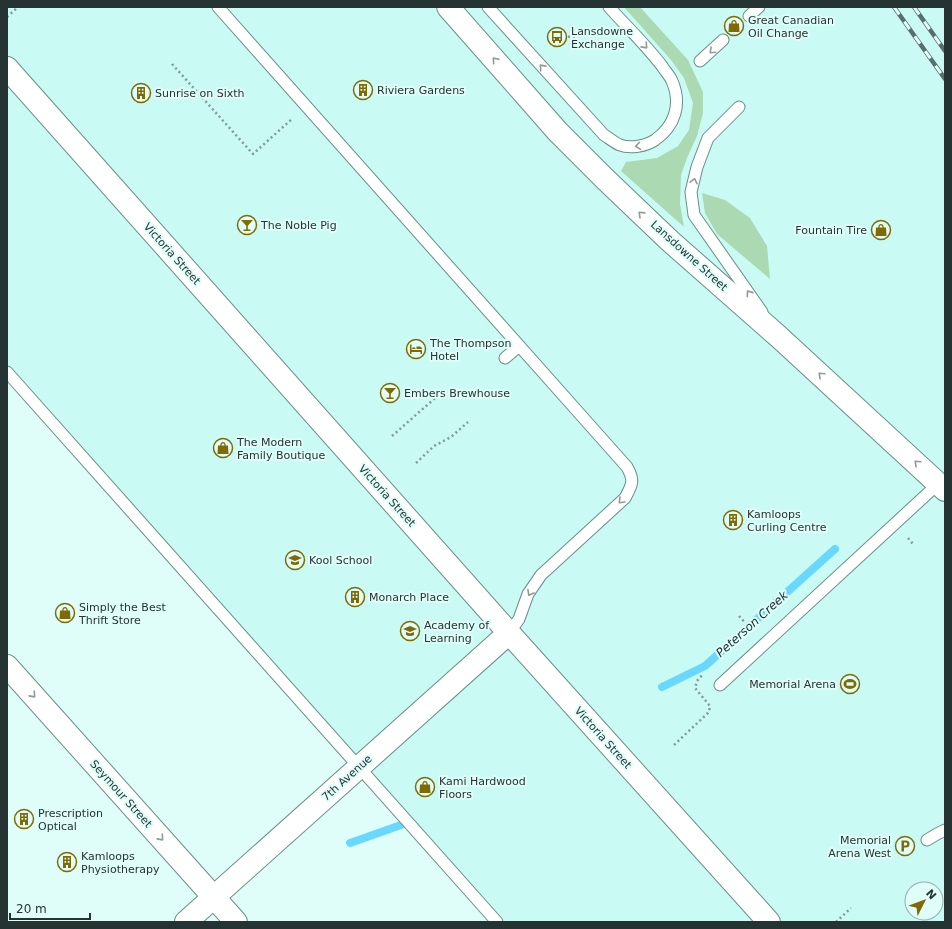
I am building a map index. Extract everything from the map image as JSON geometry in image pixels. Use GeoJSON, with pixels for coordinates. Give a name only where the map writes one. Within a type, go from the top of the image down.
{"type":"FeatureCollection","features":[{"type":"Feature","properties":{"kind":"street","name":"Lansdowne Street"},"geometry":{"type":"LineString","coordinates":[[448,7],[558,132],[599,173],[670,241],[779,337],[942,487]]}},
{"type":"Feature","properties":{"kind":"street","name":"Victoria Street"},"geometry":{"type":"LineString","coordinates":[[7,68],[509,633],[769,922]]}},
{"type":"Feature","properties":{"kind":"street","name":"7th Avenue"},"geometry":{"type":"LineString","coordinates":[[186,922],[509,633]]}},
{"type":"Feature","properties":{"kind":"street","name":"Seymour Street"},"geometry":{"type":"LineString","coordinates":[[7,666],[236,922]]}},
{"type":"Feature","properties":{"kind":"lane"},"geometry":{"type":"LineString","coordinates":[[218,7],[627,468],[632,476],[631,486],[625,498],[541,575],[528,594],[519,619],[509,633]]}},
{"type":"Feature","properties":{"kind":"lane"},"geometry":{"type":"LineString","coordinates":[[488,7],[604,135],[621,146],[635,147],[653,142],[664,134],[671,125],[676,108],[675,90],[672,80],[654,56],[609,7]]}},
{"type":"Feature","properties":{"kind":"lane"},"geometry":{"type":"LineString","coordinates":[[749,16],[759,7]]}},
{"type":"Feature","properties":{"kind":"lane"},"geometry":{"type":"LineString","coordinates":[[700,61],[723,40]]}},
{"type":"Feature","properties":{"kind":"lane"},"geometry":{"type":"LineString","coordinates":[[739,107],[708,138],[697,167],[691,192],[694,215],[779,337]]}},
{"type":"Feature","properties":{"kind":"lane"},"geometry":{"type":"LineString","coordinates":[[505,358],[519,346]]}},
{"type":"Feature","properties":{"kind":"lane"},"geometry":{"type":"LineString","coordinates":[[7,372],[497,922]]}},
{"type":"Feature","properties":{"kind":"lane"},"geometry":{"type":"LineString","coordinates":[[720,685],[942,487]]}},
{"type":"Feature","properties":{"kind":"lane"},"geometry":{"type":"LineString","coordinates":[[928,840],[945,830]]}},
{"type":"Feature","properties":{"kind":"path"},"geometry":{"type":"LineString","coordinates":[[7,17],[18,7]]}},
{"type":"Feature","properties":{"kind":"path"},"geometry":{"type":"LineString","coordinates":[[553,38],[590,35]]}},
{"type":"Feature","properties":{"kind":"path"},"geometry":{"type":"LineString","coordinates":[[172,64],[253,154],[306,106]]}},
{"type":"Feature","properties":{"kind":"path"},"geometry":{"type":"LineString","coordinates":[[392,436],[442,392]]}},
{"type":"Feature","properties":{"kind":"path"},"geometry":{"type":"LineString","coordinates":[[416,463],[434,446],[451,437],[468,422]]}},
{"type":"Feature","properties":{"kind":"path"},"geometry":{"type":"LineString","coordinates":[[908,538],[913,544]]}},
{"type":"Feature","properties":{"kind":"path"},"geometry":{"type":"LineString","coordinates":[[739,616],[749,627]]}},
{"type":"Feature","properties":{"kind":"path"},"geometry":{"type":"LineString","coordinates":[[674,746],[710,712],[710,706],[697,691]]}},
{"type":"Feature","properties":{"kind":"path"},"geometry":{"type":"LineString","coordinates":[[836,922],[851,908]]}},
{"type":"Feature","properties":{"kind":"shaded area"},"geometry":{"type":"Polygon","coordinates":[[[7,7],[945,7],[945,922],[497,922],[7,373],[7,7]]]}},
{"type":"Feature","properties":{"kind":"shaded area"},"geometry":{"type":"Polygon","coordinates":[[[624,7],[640,7],[688,60],[703,92],[703,113],[697,136],[681,175],[680,204],[684,227],[621,171],[626,162],[657,158],[678,146],[689,130],[693,103],[684,78],[671,60],[624,7]]]}},
{"type":"Feature","properties":{"kind":"shaded area"},"geometry":{"type":"Polygon","coordinates":[[[702,193],[725,200],[750,218],[767,246],[770,279],[717,234],[705,213],[702,193]]]}},
{"type":"Feature","properties":{"kind":"waterway","name":"Peterson Creek"},"geometry":{"type":"LineString","coordinates":[[662,687],[705,666],[835,549]]}},
{"type":"Feature","properties":{"kind":"waterway","name":"Peterson Creek"},"geometry":{"type":"LineString","coordinates":[[350,843],[401,825]]}},
{"type":"Feature","properties":{"kind":"railway"},"geometry":{"type":"LineString","coordinates":[[894,7],[945,79]]}},
{"type":"Feature","properties":{"kind":"railway"},"geometry":{"type":"LineString","coordinates":[[914,7],[945,51]]}},
{"type":"Feature","properties":{"kind":"place","name":"Great Canadian Oil Change"},"geometry":{"type":"Point","coordinates":[734,26]}},
{"type":"Feature","properties":{"kind":"place","name":"Lansdowne Exchange"},"geometry":{"type":"Point","coordinates":[557,37]}},
{"type":"Feature","properties":{"kind":"place","name":"Riviera Gardens"},"geometry":{"type":"Point","coordinates":[363,90]}},
{"type":"Feature","properties":{"kind":"place","name":"Sunrise on Sixth"},"geometry":{"type":"Point","coordinates":[141,93]}},
{"type":"Feature","properties":{"kind":"place","name":"The Noble Pig"},"geometry":{"type":"Point","coordinates":[247,225]}},
{"type":"Feature","properties":{"kind":"place","name":"Fountain Tire"},"geometry":{"type":"Point","coordinates":[881,230]}},
{"type":"Feature","properties":{"kind":"place","name":"The Thompson Hotel"},"geometry":{"type":"Point","coordinates":[416,349]}},
{"type":"Feature","properties":{"kind":"place","name":"Embers Brewhouse"},"geometry":{"type":"Point","coordinates":[390,393]}},
{"type":"Feature","properties":{"kind":"place","name":"The Modern Family Boutique"},"geometry":{"type":"Point","coordinates":[223,448]}},
{"type":"Feature","properties":{"kind":"place","name":"Kamloops Curling Centre"},"geometry":{"type":"Point","coordinates":[733,520]}},
{"type":"Feature","properties":{"kind":"place","name":"Kool School"},"geometry":{"type":"Point","coordinates":[295,560]}},
{"type":"Feature","properties":{"kind":"place","name":"Monarch Place"},"geometry":{"type":"Point","coordinates":[355,597]}},
{"type":"Feature","properties":{"kind":"place","name":"Simply the Best Thrift Store"},"geometry":{"type":"Point","coordinates":[65,613]}},
{"type":"Feature","properties":{"kind":"place","name":"Academy of Learning"},"geometry":{"type":"Point","coordinates":[410,631]}},
{"type":"Feature","properties":{"kind":"place","name":"Memorial Arena"},"geometry":{"type":"Point","coordinates":[850,684]}},
{"type":"Feature","properties":{"kind":"place","name":"Kami Hardwood Floors"},"geometry":{"type":"Point","coordinates":[425,787]}},
{"type":"Feature","properties":{"kind":"place","name":"Prescription Optical"},"geometry":{"type":"Point","coordinates":[24,819]}},
{"type":"Feature","properties":{"kind":"place","name":"Memorial Arena West"},"geometry":{"type":"Point","coordinates":[905,846]}},
{"type":"Feature","properties":{"kind":"place","name":"Kamloops Physiotherapy"},"geometry":{"type":"Point","coordinates":[67,862]}}]}
